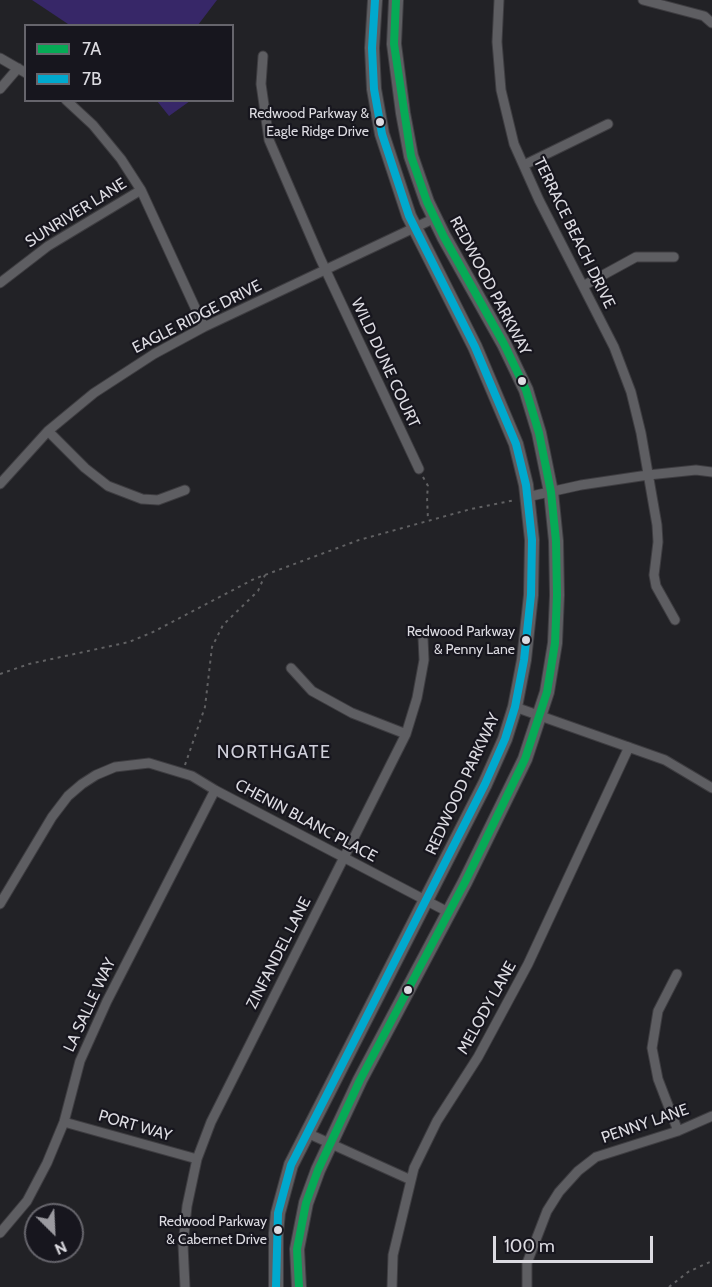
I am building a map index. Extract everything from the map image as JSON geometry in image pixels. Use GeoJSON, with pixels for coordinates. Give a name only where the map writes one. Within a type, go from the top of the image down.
{"type":"FeatureCollection","features":[{"type":"Feature","properties":{"kind":"main road","name":"REDWOOD PARKWAY"},"geometry":{"type":"LineString","coordinates":[[276,1287],[278,1213],[291,1165],[485,784],[505,739],[516,707],[531,595],[532,540],[527,497],[516,444],[475,347],[415,228],[393,173],[382,134],[374,89],[372,48],[375,0]]}},
{"type":"Feature","properties":{"kind":"main road","name":"REDWOOD PARKWAY"},"geometry":{"type":"LineString","coordinates":[[299,1287],[297,1249],[306,1203],[330,1144],[366,1070],[493,827],[520,769],[547,692],[555,643],[556,541],[539,433],[526,390],[504,344],[471,288],[435,218],[411,156],[394,44],[396,0]]}},
{"type":"Feature","properties":{"kind":"street","name":"TERRACE BEACH DRIVE"},"geometry":{"type":"LineString","coordinates":[[498,0],[501,90],[514,144],[539,201],[614,347],[631,392],[641,434],[658,542],[654,575],[656,586],[675,620]]}},
{"type":"Feature","properties":{"kind":"street"},"geometry":{"type":"LineString","coordinates":[[643,0],[704,16],[712,23]]}},
{"type":"Feature","properties":{"kind":"street","name":"WILD DUNE COURT"},"geometry":{"type":"LineString","coordinates":[[263,56],[261,84],[269,140],[325,270],[419,469]]}},
{"type":"Feature","properties":{"kind":"street"},"geometry":{"type":"LineString","coordinates":[[0,58],[22,71],[0,89]]}},
{"type":"Feature","properties":{"kind":"street"},"geometry":{"type":"LineString","coordinates":[[69,102],[108,141],[141,190],[204,327]]}},
{"type":"Feature","properties":{"kind":"street"},"geometry":{"type":"LineString","coordinates":[[524,165],[608,124]]}},
{"type":"Feature","properties":{"kind":"street","name":"SUNRIVER LANE"},"geometry":{"type":"LineString","coordinates":[[0,283],[48,246],[141,190]]}},
{"type":"Feature","properties":{"kind":"street","name":"EAGLE RIDGE DRIVE"},"geometry":{"type":"LineString","coordinates":[[0,484],[48,431],[113,380],[154,354],[204,327],[435,218]]}},
{"type":"Feature","properties":{"kind":"street"},"geometry":{"type":"LineString","coordinates":[[583,286],[636,256],[674,256]]}},
{"type":"Feature","properties":{"kind":"street"},"geometry":{"type":"LineString","coordinates":[[48,431],[85,468],[108,486],[142,499],[158,500],[185,490]]}},
{"type":"Feature","properties":{"kind":"street"},"geometry":{"type":"LineString","coordinates":[[527,497],[648,475],[696,470],[712,472]]}},
{"type":"Feature","properties":{"kind":"street","name":"ZINFANDEL LANE"},"geometry":{"type":"LineString","coordinates":[[185,1287],[183,1245],[187,1206],[197,1159],[210,1122],[406,734],[417,698],[424,660],[423,638]]}},
{"type":"Feature","properties":{"kind":"street"},"geometry":{"type":"LineString","coordinates":[[291,668],[312,691],[352,713],[406,734]]}},
{"type":"Feature","properties":{"kind":"street"},"geometry":{"type":"LineString","coordinates":[[516,707],[665,760],[712,788]]}},
{"type":"Feature","properties":{"kind":"street","name":"MELODY LANE"},"geometry":{"type":"LineString","coordinates":[[392,1287],[393,1255],[414,1168],[437,1121],[478,1057],[528,964],[629,747]]}},
{"type":"Feature","properties":{"kind":"street","name":"CHENIN BLANC PLACE"},"geometry":{"type":"LineString","coordinates":[[0,904],[52,817],[68,796],[82,783],[115,767],[149,763],[192,776],[448,912]]}},
{"type":"Feature","properties":{"kind":"street","name":"LA SALLE WAY"},"geometry":{"type":"LineString","coordinates":[[0,1233],[27,1201],[47,1163],[64,1122],[80,1061],[107,1001],[215,790]]}},
{"type":"Feature","properties":{"kind":"street"},"geometry":{"type":"LineString","coordinates":[[677,974],[658,1011],[652,1048],[658,1079],[678,1131]]}},
{"type":"Feature","properties":{"kind":"street","name":"PENNY LANE"},"geometry":{"type":"LineString","coordinates":[[527,1287],[527,1263],[547,1211],[559,1192],[578,1171],[596,1157],[678,1131],[712,1116]]}},
{"type":"Feature","properties":{"kind":"street","name":"PORT WAY"},"geometry":{"type":"LineString","coordinates":[[64,1122],[197,1159]]}},
{"type":"Feature","properties":{"kind":"street"},"geometry":{"type":"LineString","coordinates":[[307,1133],[411,1180]]}},
{"type":"Feature","properties":{"kind":"path"},"geometry":{"type":"LineString","coordinates":[[419,469],[428,486],[428,520]]}},
{"type":"Feature","properties":{"kind":"path"},"geometry":{"type":"LineString","coordinates":[[0,674],[29,664],[119,645],[142,637],[265,575],[358,540],[428,520],[527,497]]}},
{"type":"Feature","properties":{"kind":"path"},"geometry":{"type":"LineString","coordinates":[[183,774],[188,752],[205,707],[212,647],[224,625],[258,591],[265,575]]}},
{"type":"Feature","properties":{"kind":"path"},"geometry":{"type":"LineString","coordinates":[[669,1287],[688,1272],[712,1262]]}},
{"type":"Feature","properties":{"kind":"shaded area"},"geometry":{"type":"Polygon","coordinates":[[[32,0],[217,0],[199,24],[68,24],[32,0]]]}},
{"type":"Feature","properties":{"kind":"shaded area"},"geometry":{"type":"Polygon","coordinates":[[[158,102],[189,102],[169,116],[158,102]]]}},
{"type":"Feature","properties":{"kind":"transit line","name":"7B"},"geometry":{"type":"LineString","coordinates":[[276,1287],[278,1213],[291,1165],[485,784],[505,739],[515,707],[524,660],[531,595],[532,540],[526,485],[516,444],[475,347],[409,216],[382,134],[374,89],[372,48],[375,0]]}},
{"type":"Feature","properties":{"kind":"transit line","name":"7A"},"geometry":{"type":"LineString","coordinates":[[299,1287],[297,1249],[306,1203],[318,1170],[360,1080],[465,882],[525,759],[547,692],[555,643],[556,541],[551,492],[539,433],[526,390],[504,344],[444,237],[427,202],[411,156],[394,44],[396,0]]}},
{"type":"Feature","properties":{"kind":"place","name":"Redwood Parkway & Eagle Ridge Drive"},"geometry":{"type":"Point","coordinates":[380,122]}},
{"type":"Feature","properties":{"kind":"place","name":"Redwood Parkway & Penny Lane"},"geometry":{"type":"Point","coordinates":[526,640]}},
{"type":"Feature","properties":{"kind":"place","name":"Redwood Parkway & Cabernet Drive"},"geometry":{"type":"Point","coordinates":[278,1230]}},
{"type":"Feature","properties":{"kind":"district","name":"NORTHGATE"},"geometry":{"type":"Point","coordinates":[274,753]}}]}
